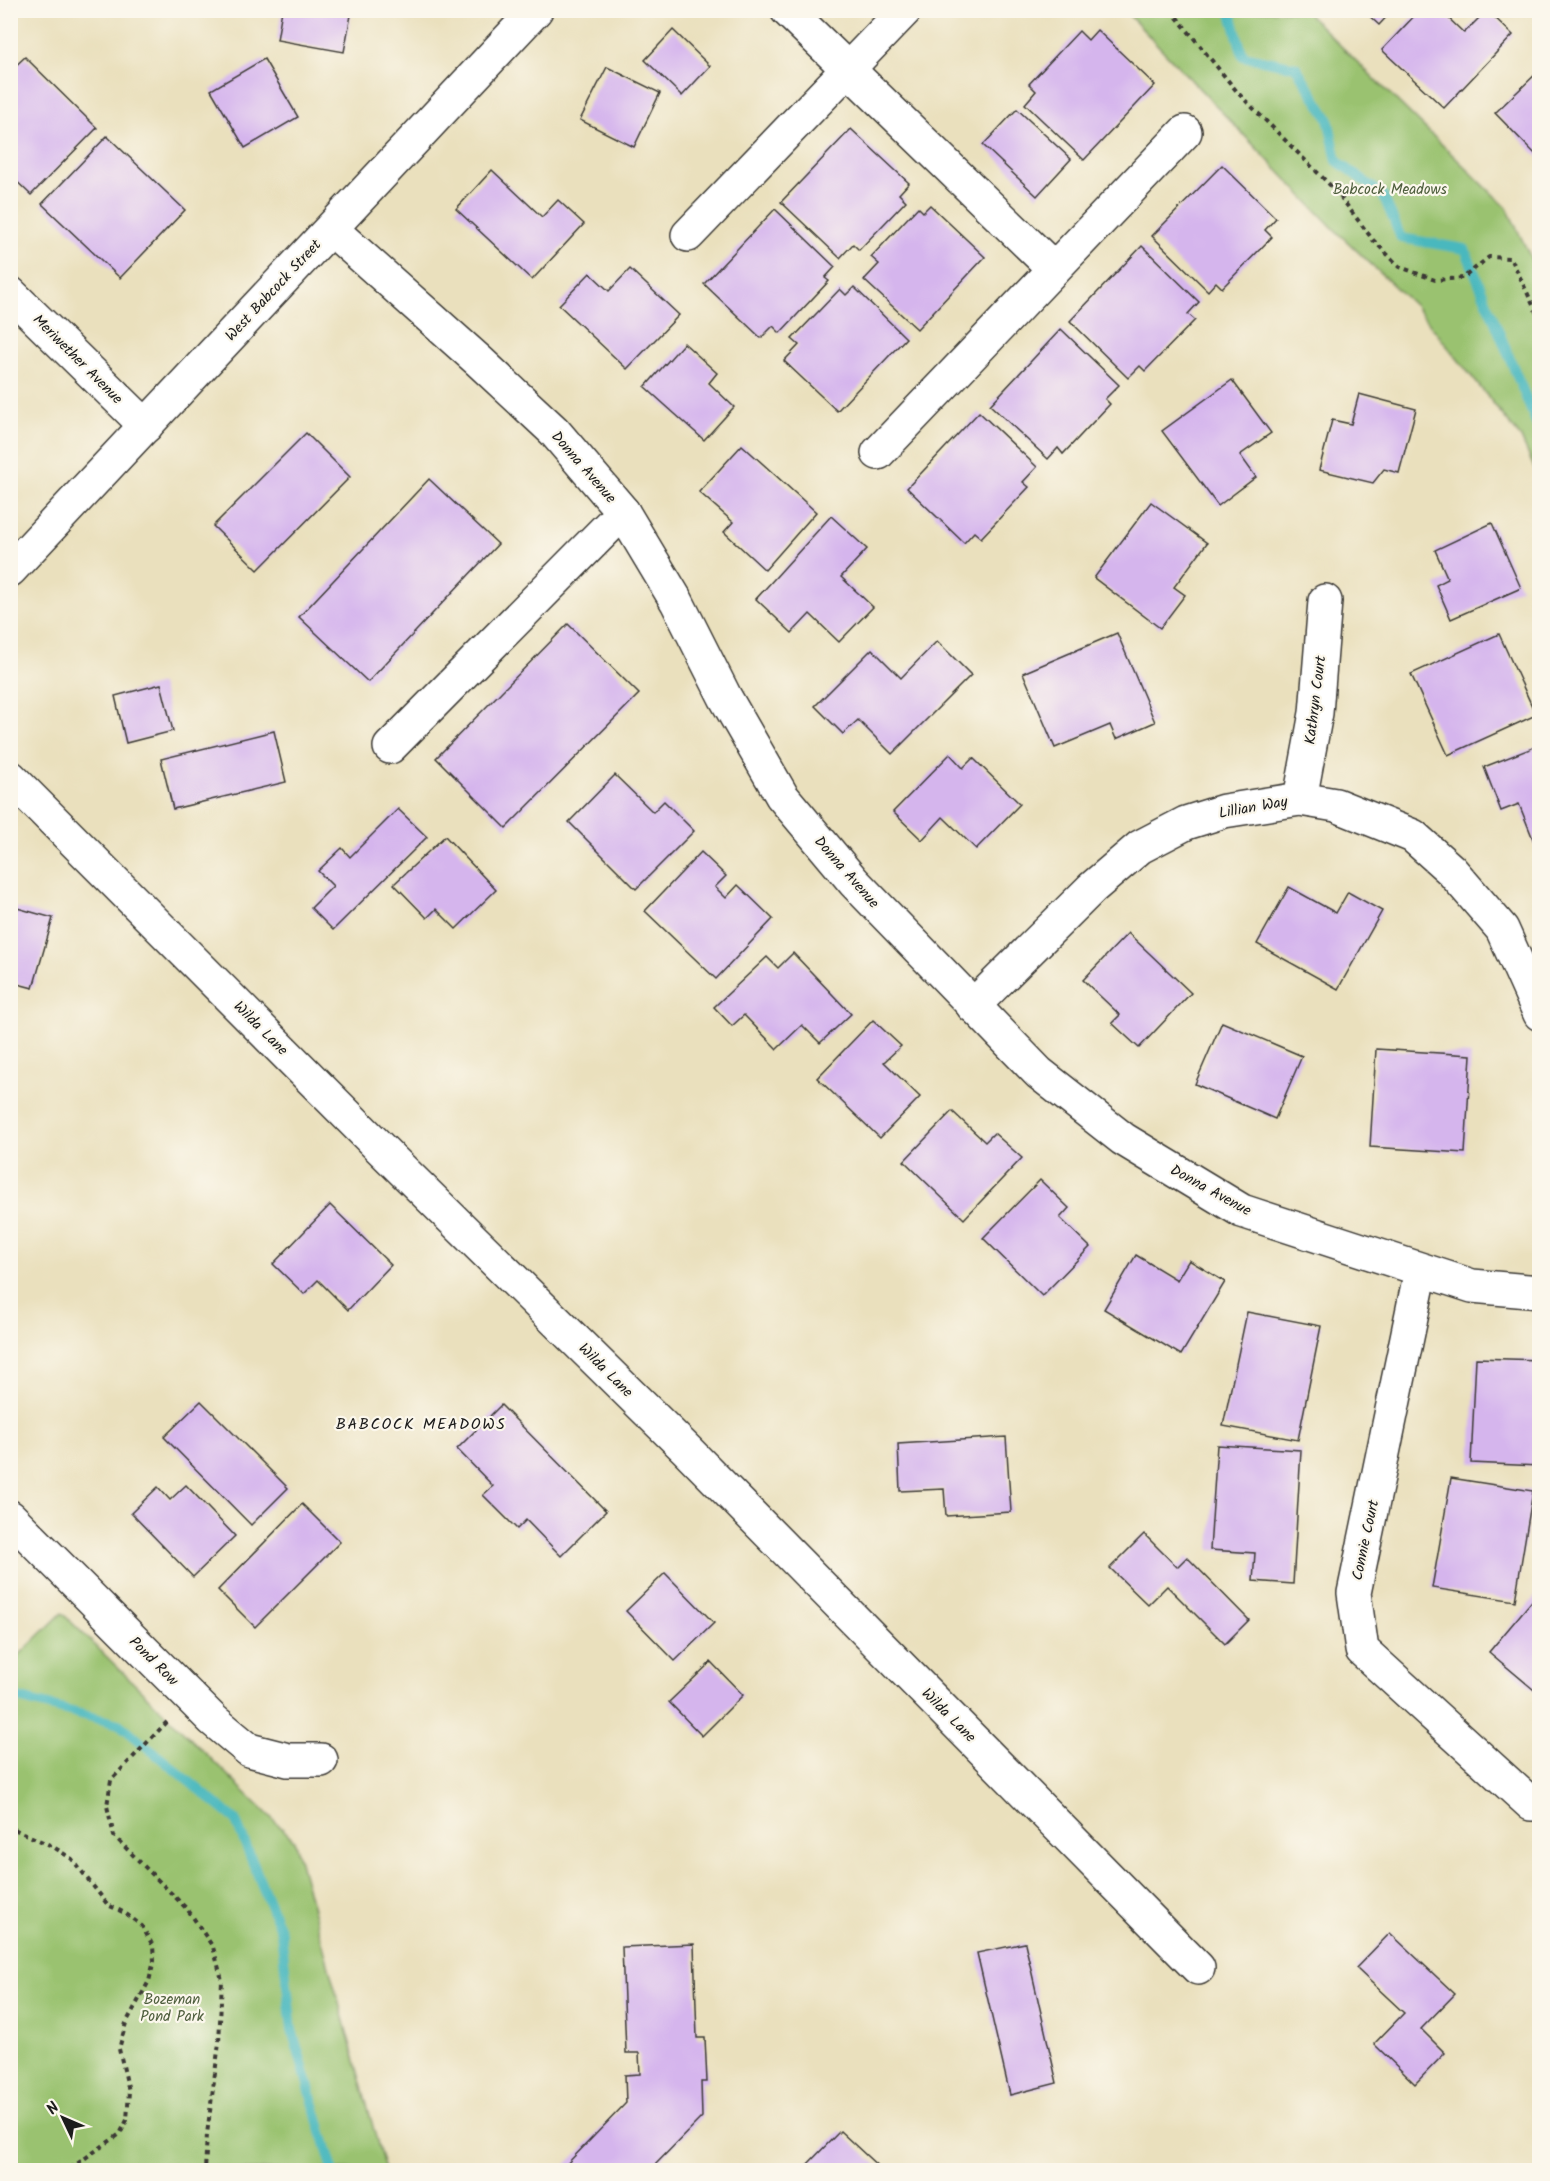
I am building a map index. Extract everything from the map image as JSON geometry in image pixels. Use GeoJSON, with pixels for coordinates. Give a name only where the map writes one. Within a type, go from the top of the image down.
{"type":"FeatureCollection","features":[{"type":"Feature","properties":{"kind":"street","name":"West Babcock Street"},"geometry":{"type":"LineString","coordinates":[[10,570],[536,10]]}},
{"type":"Feature","properties":{"kind":"street"},"geometry":{"type":"LineString","coordinates":[[787,10],[1053,268]]}},
{"type":"Feature","properties":{"kind":"street"},"geometry":{"type":"LineString","coordinates":[[688,236],[904,10]]}},
{"type":"Feature","properties":{"kind":"street"},"geometry":{"type":"LineString","coordinates":[[878,453],[1185,132]]}},
{"type":"Feature","properties":{"kind":"street","name":"Donna Avenue"},"geometry":{"type":"LineString","coordinates":[[331,229],[554,431],[623,512],[676,602],[725,697],[782,796],[854,882],[1039,1073],[1123,1139],[1242,1211],[1472,1286],[1539,1292]]}},
{"type":"Feature","properties":{"kind":"street","name":"Meriwether Avenue"},"geometry":{"type":"LineString","coordinates":[[10,293],[146,426]]}},
{"type":"Feature","properties":{"kind":"street"},"geometry":{"type":"LineString","coordinates":[[390,747],[623,512]]}},
{"type":"Feature","properties":{"kind":"street","name":"Kathryn Court"},"geometry":{"type":"LineString","coordinates":[[1300,799],[1316,713],[1325,601]]}},
{"type":"Feature","properties":{"kind":"street","name":"Wilda Lane"},"geometry":{"type":"LineString","coordinates":[[10,777],[388,1156],[686,1449],[1198,1968]]}},
{"type":"Feature","properties":{"kind":"street","name":"Lillian Way"},"geometry":{"type":"LineString","coordinates":[[973,1006],[1092,888],[1140,847],[1186,822],[1224,811],[1300,799],[1336,805],[1413,836],[1451,870],[1502,929],[1539,1014]]}},
{"type":"Feature","properties":{"kind":"street","name":"Connie Court"},"geometry":{"type":"LineString","coordinates":[[1421,1270],[1354,1593],[1362,1650],[1531,1804],[1539,1804]]}},
{"type":"Feature","properties":{"kind":"street","name":"Pond Row"},"geometry":{"type":"LineString","coordinates":[[10,1517],[206,1713],[249,1750],[288,1760],[321,1760]]}},
{"type":"Feature","properties":{"kind":"path"},"geometry":{"type":"LineString","coordinates":[[1171,10],[1239,94],[1336,191],[1373,240],[1400,267],[1435,280],[1463,278],[1489,256],[1512,258],[1539,320]]}},
{"type":"Feature","properties":{"kind":"path"},"geometry":{"type":"LineString","coordinates":[[151,1738],[111,1780],[107,1806],[114,1836],[188,1910],[213,1947],[222,1980],[219,2043],[207,2134],[205,2170]]}},
{"type":"Feature","properties":{"kind":"path"},"geometry":{"type":"LineString","coordinates":[[10,1821],[16,1830],[52,1846],[72,1859],[108,1905],[125,1913],[142,1926],[153,1946],[154,1961],[149,1981],[126,2023],[119,2049],[129,2091],[127,2120],[120,2134],[68,2170]]}},
{"type":"Feature","properties":{"kind":"path"},"geometry":{"type":"LineString","coordinates":[[10,1838],[16,1830]]}},
{"type":"Feature","properties":{"kind":"green space","name":"Babcock Meadows"},"geometry":{"type":"Polygon","coordinates":[[[1125,11],[1305,11],[1507,208],[1539,275],[1539,479],[1521,438],[1415,306],[1334,229],[1125,11]]]}},
{"type":"Feature","properties":{"kind":"green space","name":"Bozeman Pond Park"},"geometry":{"type":"Polygon","coordinates":[[[62,1613],[294,1840],[385,2170],[11,2170],[11,1663],[62,1613]]]}},
{"type":"Feature","properties":{"kind":"building"},"geometry":{"type":"Polygon","coordinates":[[[282,10],[352,10],[344,52],[277,40],[282,10]]]}},
{"type":"Feature","properties":{"kind":"building"},"geometry":{"type":"Polygon","coordinates":[[[1363,10],[1393,10],[1379,25],[1363,10]]]}},
{"type":"Feature","properties":{"kind":"building"},"geometry":{"type":"Polygon","coordinates":[[[1420,10],[1440,10],[1464,33],[1487,10],[1513,35],[1444,108],[1382,50],[1420,10]]]}},
{"type":"Feature","properties":{"kind":"building"},"geometry":{"type":"Polygon","coordinates":[[[673,30],[710,66],[682,96],[645,60],[673,30]]]}},
{"type":"Feature","properties":{"kind":"building"},"geometry":{"type":"Polygon","coordinates":[[[1097,30],[1155,85],[1084,160],[1025,104],[1036,91],[1029,84],[1079,31],[1088,40],[1097,30]]]}},
{"type":"Feature","properties":{"kind":"building"},"geometry":{"type":"Polygon","coordinates":[[[25,57],[97,128],[31,195],[10,175],[10,71],[25,57]]]}},
{"type":"Feature","properties":{"kind":"building"},"geometry":{"type":"Polygon","coordinates":[[[264,59],[298,117],[245,148],[211,90],[264,59]]]}},
{"type":"Feature","properties":{"kind":"building"},"geometry":{"type":"Polygon","coordinates":[[[607,67],[660,93],[634,147],[580,120],[607,67]]]}},
{"type":"Feature","properties":{"kind":"building"},"geometry":{"type":"Polygon","coordinates":[[[1540,70],[1540,159],[1495,113],[1540,70]]]}},
{"type":"Feature","properties":{"kind":"building"},"geometry":{"type":"Polygon","coordinates":[[[1017,109],[1071,159],[1037,196],[983,145],[1017,109]]]}},
{"type":"Feature","properties":{"kind":"building"},"geometry":{"type":"Polygon","coordinates":[[[851,129],[909,183],[899,194],[906,201],[859,250],[853,244],[840,258],[781,202],[851,129]]]}},
{"type":"Feature","properties":{"kind":"building"},"geometry":{"type":"Polygon","coordinates":[[[107,136],[185,210],[120,278],[42,204],[107,136]]]}},
{"type":"Feature","properties":{"kind":"building"},"geometry":{"type":"Polygon","coordinates":[[[1222,165],[1276,218],[1265,230],[1272,237],[1222,288],[1216,282],[1208,291],[1152,236],[1222,165]]]}},
{"type":"Feature","properties":{"kind":"building"},"geometry":{"type":"Polygon","coordinates":[[[492,170],[542,217],[558,200],[584,224],[532,280],[456,209],[492,170]]]}},
{"type":"Feature","properties":{"kind":"building"},"geometry":{"type":"Polygon","coordinates":[[[930,205],[985,257],[917,329],[864,280],[879,264],[871,257],[918,207],[923,212],[930,205]]]}},
{"type":"Feature","properties":{"kind":"building"},"geometry":{"type":"Polygon","coordinates":[[[775,209],[835,267],[825,278],[829,281],[780,333],[773,326],[761,338],[704,284],[775,209]]]}},
{"type":"Feature","properties":{"kind":"building"},"geometry":{"type":"Polygon","coordinates":[[[1142,246],[1199,302],[1188,314],[1195,320],[1145,371],[1140,366],[1128,378],[1070,321],[1142,246]]]}},
{"type":"Feature","properties":{"kind":"building"},"geometry":{"type":"Polygon","coordinates":[[[630,269],[679,315],[627,369],[559,305],[590,273],[609,291],[630,269]]]}},
{"type":"Feature","properties":{"kind":"building"},"geometry":{"type":"Polygon","coordinates":[[[854,287],[906,338],[837,411],[784,361],[799,345],[792,339],[840,289],[846,295],[854,287]]]}},
{"type":"Feature","properties":{"kind":"building"},"geometry":{"type":"Polygon","coordinates":[[[1061,329],[1119,385],[1105,399],[1110,404],[1063,454],[1058,448],[1048,459],[990,405],[1061,329]]]}},
{"type":"Feature","properties":{"kind":"building"},"geometry":{"type":"Polygon","coordinates":[[[684,343],[717,373],[709,383],[734,407],[704,440],[645,387],[684,343]]]}},
{"type":"Feature","properties":{"kind":"building"},"geometry":{"type":"Polygon","coordinates":[[[1232,380],[1271,433],[1240,455],[1256,477],[1218,506],[1162,431],[1232,380]]]}},
{"type":"Feature","properties":{"kind":"building"},"geometry":{"type":"Polygon","coordinates":[[[1359,394],[1416,409],[1399,473],[1384,469],[1373,483],[1319,470],[1332,420],[1351,424],[1359,394]]]}},
{"type":"Feature","properties":{"kind":"building"},"geometry":{"type":"Polygon","coordinates":[[[979,412],[1037,467],[1023,482],[1029,487],[981,538],[974,532],[964,543],[907,488],[979,412]]]}},
{"type":"Feature","properties":{"kind":"building"},"geometry":{"type":"Polygon","coordinates":[[[306,433],[350,477],[258,570],[213,526],[306,433]]]}},
{"type":"Feature","properties":{"kind":"building"},"geometry":{"type":"Polygon","coordinates":[[[742,445],[816,512],[765,570],[724,532],[733,522],[699,492],[742,445]]]}},
{"type":"Feature","properties":{"kind":"building"},"geometry":{"type":"Polygon","coordinates":[[[429,479],[498,544],[368,682],[299,617],[429,479]]]}},
{"type":"Feature","properties":{"kind":"building"},"geometry":{"type":"Polygon","coordinates":[[[1151,502],[1207,543],[1174,587],[1185,595],[1160,628],[1094,578],[1151,502]]]}},
{"type":"Feature","properties":{"kind":"building"},"geometry":{"type":"Polygon","coordinates":[[[831,516],[867,549],[841,577],[873,607],[839,642],[810,614],[792,633],[756,599],[831,516]]]}},
{"type":"Feature","properties":{"kind":"building"},"geometry":{"type":"Polygon","coordinates":[[[1492,523],[1521,588],[1451,619],[1436,585],[1448,579],[1435,550],[1492,523]]]}},
{"type":"Feature","properties":{"kind":"building"},"geometry":{"type":"Polygon","coordinates":[[[568,624],[639,694],[506,828],[436,758],[568,624]]]}},
{"type":"Feature","properties":{"kind":"building"},"geometry":{"type":"Polygon","coordinates":[[[1117,633],[1155,722],[1116,739],[1110,725],[1055,748],[1023,673],[1117,633]]]}},
{"type":"Feature","properties":{"kind":"building"},"geometry":{"type":"Polygon","coordinates":[[[1499,634],[1536,715],[1448,755],[1411,674],[1499,634]]]}},
{"type":"Feature","properties":{"kind":"building"},"geometry":{"type":"Polygon","coordinates":[[[937,641],[971,675],[892,754],[858,720],[843,734],[815,706],[872,649],[901,678],[937,641]]]}},
{"type":"Feature","properties":{"kind":"building"},"geometry":{"type":"Polygon","coordinates":[[[161,684],[173,731],[126,743],[115,696],[161,684]]]}},
{"type":"Feature","properties":{"kind":"building"},"geometry":{"type":"Polygon","coordinates":[[[274,731],[286,782],[173,809],[161,759],[274,731]]]}},
{"type":"Feature","properties":{"kind":"building"},"geometry":{"type":"Polygon","coordinates":[[[1540,745],[1540,848],[1537,849],[1519,804],[1501,811],[1484,767],[1540,745]]]}},
{"type":"Feature","properties":{"kind":"building"},"geometry":{"type":"Polygon","coordinates":[[[950,754],[963,768],[973,758],[1020,804],[976,849],[943,817],[922,840],[893,812],[950,754]]]}},
{"type":"Feature","properties":{"kind":"building"},"geometry":{"type":"Polygon","coordinates":[[[615,775],[653,812],[664,801],[694,831],[636,889],[569,822],[615,775]]]}},
{"type":"Feature","properties":{"kind":"building"},"geometry":{"type":"Polygon","coordinates":[[[398,809],[427,837],[333,930],[311,908],[333,886],[318,871],[342,848],[350,857],[398,809]]]}},
{"type":"Feature","properties":{"kind":"building"},"geometry":{"type":"Polygon","coordinates":[[[445,836],[496,890],[456,929],[436,909],[427,918],[394,884],[445,836]]]}},
{"type":"Feature","properties":{"kind":"building"},"geometry":{"type":"Polygon","coordinates":[[[701,852],[726,876],[715,887],[726,898],[738,885],[773,919],[716,979],[645,911],[701,852]]]}},
{"type":"Feature","properties":{"kind":"building"},"geometry":{"type":"Polygon","coordinates":[[[1289,887],[1336,913],[1348,892],[1382,911],[1338,989],[1257,944],[1289,887]]]}},
{"type":"Feature","properties":{"kind":"building"},"geometry":{"type":"Polygon","coordinates":[[[10,906],[53,918],[33,988],[10,982],[10,906]]]}},
{"type":"Feature","properties":{"kind":"building"},"geometry":{"type":"Polygon","coordinates":[[[1128,933],[1191,993],[1139,1048],[1112,1023],[1120,1015],[1083,980],[1128,933]]]}},
{"type":"Feature","properties":{"kind":"building"},"geometry":{"type":"Polygon","coordinates":[[[793,953],[851,1014],[820,1043],[802,1025],[777,1049],[744,1015],[732,1026],[714,1007],[767,957],[778,968],[793,953]]]}},
{"type":"Feature","properties":{"kind":"building"},"geometry":{"type":"Polygon","coordinates":[[[873,1020],[901,1046],[884,1062],[920,1097],[880,1138],[817,1078],[873,1020]]]}},
{"type":"Feature","properties":{"kind":"building"},"geometry":{"type":"Polygon","coordinates":[[[1222,1022],[1302,1056],[1275,1119],[1195,1084],[1222,1022]]]}},
{"type":"Feature","properties":{"kind":"building"},"geometry":{"type":"Polygon","coordinates":[[[1376,1049],[1471,1055],[1465,1153],[1370,1147],[1376,1049]]]}},
{"type":"Feature","properties":{"kind":"building"},"geometry":{"type":"Polygon","coordinates":[[[952,1111],[985,1142],[994,1133],[1022,1158],[964,1219],[904,1161],[952,1111]]]}},
{"type":"Feature","properties":{"kind":"building"},"geometry":{"type":"Polygon","coordinates":[[[1040,1180],[1069,1208],[1060,1218],[1090,1247],[1042,1296],[983,1238],[1040,1180]]]}},
{"type":"Feature","properties":{"kind":"building"},"geometry":{"type":"Polygon","coordinates":[[[330,1205],[391,1265],[348,1310],[318,1280],[304,1294],[273,1264],[330,1205]]]}},
{"type":"Feature","properties":{"kind":"building"},"geometry":{"type":"Polygon","coordinates":[[[1136,1255],[1177,1280],[1189,1260],[1225,1282],[1181,1355],[1104,1309],[1136,1255]]]}},
{"type":"Feature","properties":{"kind":"building"},"geometry":{"type":"Polygon","coordinates":[[[1247,1312],[1321,1326],[1298,1440],[1223,1426],[1247,1312]]]}},
{"type":"Feature","properties":{"kind":"building"},"geometry":{"type":"Polygon","coordinates":[[[1476,1358],[1540,1360],[1540,1466],[1471,1463],[1476,1358]]]}},
{"type":"Feature","properties":{"kind":"building"},"geometry":{"type":"Polygon","coordinates":[[[201,1401],[288,1488],[251,1525],[164,1437],[201,1401]]]}},
{"type":"Feature","properties":{"kind":"building"},"geometry":{"type":"Polygon","coordinates":[[[501,1405],[606,1511],[561,1556],[526,1520],[517,1529],[483,1495],[493,1486],[457,1449],[501,1405]]]}},
{"type":"Feature","properties":{"kind":"building"},"geometry":{"type":"Polygon","coordinates":[[[1006,1437],[1011,1512],[946,1516],[944,1489],[900,1491],[898,1444],[1006,1437]]]}},
{"type":"Feature","properties":{"kind":"building"},"geometry":{"type":"Polygon","coordinates":[[[1217,1445],[1301,1450],[1293,1584],[1253,1581],[1255,1553],[1210,1550],[1217,1445]]]}},
{"type":"Feature","properties":{"kind":"building"},"geometry":{"type":"Polygon","coordinates":[[[1451,1478],[1533,1491],[1515,1601],[1432,1588],[1451,1478]]]}},
{"type":"Feature","properties":{"kind":"building"},"geometry":{"type":"Polygon","coordinates":[[[186,1485],[235,1536],[193,1577],[131,1513],[158,1487],[170,1500],[186,1485]]]}},
{"type":"Feature","properties":{"kind":"building"},"geometry":{"type":"Polygon","coordinates":[[[302,1504],[340,1542],[255,1627],[218,1590],[302,1504]]]}},
{"type":"Feature","properties":{"kind":"building"},"geometry":{"type":"Polygon","coordinates":[[[1144,1534],[1177,1567],[1187,1557],[1249,1620],[1225,1644],[1167,1586],[1148,1605],[1110,1568],[1144,1534]]]}},
{"type":"Feature","properties":{"kind":"building"},"geometry":{"type":"Polygon","coordinates":[[[665,1573],[714,1623],[675,1661],[626,1611],[665,1573]]]}},
{"type":"Feature","properties":{"kind":"building"},"geometry":{"type":"Polygon","coordinates":[[[1536,1596],[1540,1599],[1540,1695],[1489,1652],[1536,1596]]]}},
{"type":"Feature","properties":{"kind":"building"},"geometry":{"type":"Polygon","coordinates":[[[711,1662],[743,1695],[702,1736],[669,1702],[711,1662]]]}},
{"type":"Feature","properties":{"kind":"building"},"geometry":{"type":"Polygon","coordinates":[[[1390,1933],[1455,1994],[1421,2029],[1445,2053],[1415,2084],[1374,2044],[1404,2013],[1356,1968],[1390,1933]]]}},
{"type":"Feature","properties":{"kind":"building"},"geometry":{"type":"Polygon","coordinates":[[[1025,1943],[1057,2083],[1010,2095],[977,1953],[1025,1943]]]}},
{"type":"Feature","properties":{"kind":"building"},"geometry":{"type":"Polygon","coordinates":[[[694,1944],[697,2038],[705,2038],[707,2082],[701,2082],[702,2117],[650,2170],[561,2170],[626,2103],[625,2075],[640,2074],[639,2053],[626,2053],[622,1947],[694,1944]]]}},
{"type":"Feature","properties":{"kind":"building"},"geometry":{"type":"Polygon","coordinates":[[[840,2131],[882,2170],[802,2170],[840,2131]]]}},
{"type":"Feature","properties":{"kind":"waterway"},"geometry":{"type":"LineString","coordinates":[[1230,10],[1243,56],[1296,67],[1328,118],[1337,161],[1383,195],[1401,238],[1465,249],[1540,432]]}},
{"type":"Feature","properties":{"kind":"waterway"},"geometry":{"type":"LineString","coordinates":[[10,1696],[119,1724],[235,1819],[281,1932],[292,2030],[333,2170]]}},
{"type":"Feature","properties":{"kind":"district","name":"BABCOCK MEADOWS"},"geometry":{"type":"Point","coordinates":[421,1423]}}]}
